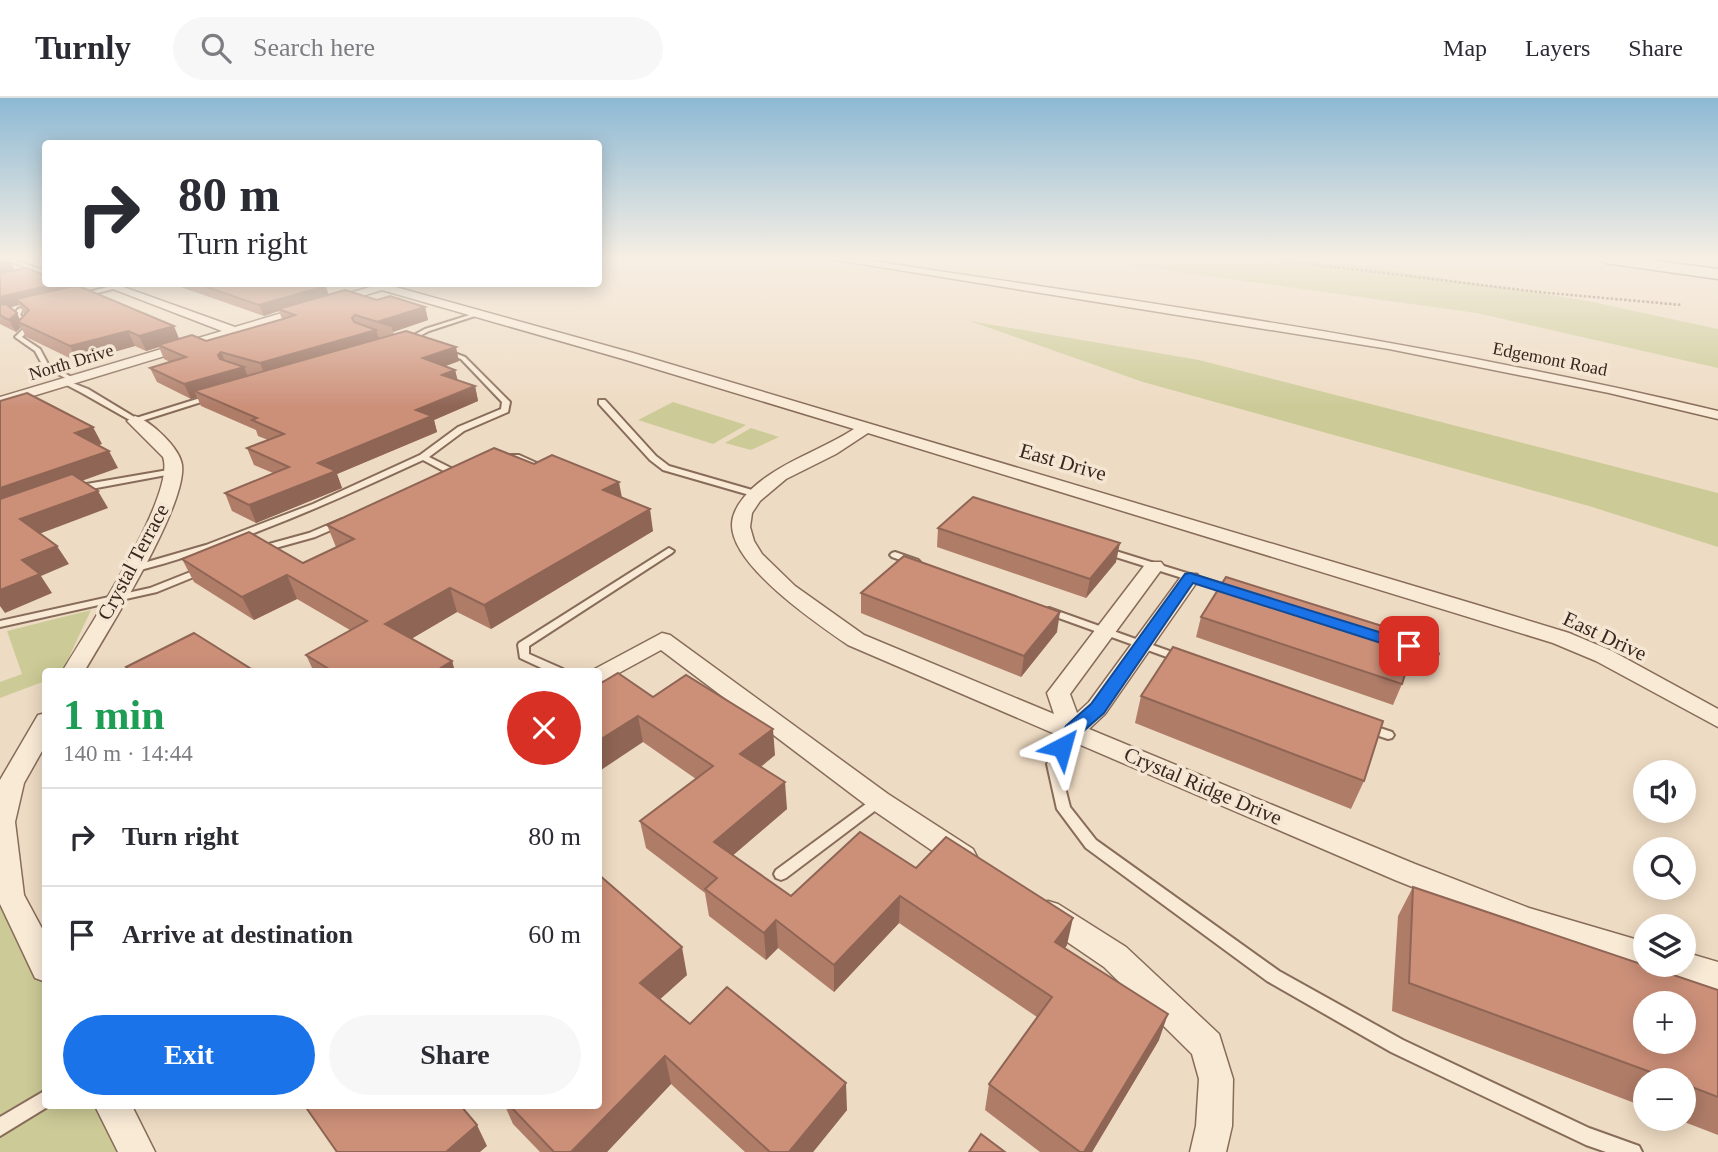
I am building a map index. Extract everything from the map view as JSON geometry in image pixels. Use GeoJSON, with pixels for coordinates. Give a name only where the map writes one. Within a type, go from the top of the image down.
{"type":"FeatureCollection","features":[{"type":"Feature","properties":{"kind":"street"},"geometry":{"type":"LineString","coordinates":[[174,308],[234,331]]}},
{"type":"Feature","properties":{"kind":"street","name":"North Drive"},"geometry":{"type":"LineString","coordinates":[[0,402],[307,308]]}},
{"type":"Feature","properties":{"kind":"street","name":"East Drive"},"geometry":{"type":"LineString","coordinates":[[459,308],[1194,524],[1561,638],[1604,656],[1718,719]]}},
{"type":"Feature","properties":{"kind":"street","name":"Edgemont Road"},"geometry":{"type":"LineString","coordinates":[[1157,308],[1326,334],[1593,385],[1718,415]]}},
{"type":"Feature","properties":{"kind":"street"},"geometry":{"type":"LineString","coordinates":[[135,421],[170,453],[174,471]]}},
{"type":"Feature","properties":{"kind":"street","name":"Crystal Ridge Drive"},"geometry":{"type":"LineString","coordinates":[[859,426],[826,453],[808,458],[756,494],[743,513],[741,527],[747,549],[822,618],[856,640],[1525,919],[1633,951]]}},
{"type":"Feature","properties":{"kind":"street","name":"Crystal Terrace"},"geometry":{"type":"LineString","coordinates":[[75,668],[131,570],[165,502],[174,471]]}},
{"type":"Feature","properties":{"kind":"street"},"geometry":{"type":"LineString","coordinates":[[1154,566],[1058,693],[1072,731],[1097,708],[1190,578]]}},
{"type":"Feature","properties":{"kind":"street"},"geometry":{"type":"LineString","coordinates":[[602,673],[662,640],[878,801],[980,868]]}},
{"type":"Feature","properties":{"kind":"street"},"geometry":{"type":"LineString","coordinates":[[39,955],[10,895],[2,822],[11,783],[42,728]]}},
{"type":"Feature","properties":{"kind":"street"},"geometry":{"type":"LineString","coordinates":[[1025,898],[1115,957],[1207,1045],[1216,1079],[1214,1126],[1208,1152]]}},
{"type":"Feature","properties":{"kind":"street"},"geometry":{"type":"LineString","coordinates":[[1696,970],[1718,976]]}},
{"type":"Feature","properties":{"kind":"street"},"geometry":{"type":"LineString","coordinates":[[115,1109],[137,1152]]}},
{"type":"Feature","properties":{"kind":"lane"},"geometry":{"type":"LineString","coordinates":[[10,312],[27,308]]}},
{"type":"Feature","properties":{"kind":"lane"},"geometry":{"type":"LineString","coordinates":[[20,310],[17,315],[30,325],[18,337],[38,350],[45,365],[135,421],[224,394]]}},
{"type":"Feature","properties":{"kind":"lane"},"geometry":{"type":"LineString","coordinates":[[396,344],[410,340],[427,330],[478,314]]}},
{"type":"Feature","properties":{"kind":"lane"},"geometry":{"type":"LineString","coordinates":[[410,340],[424,344]]}},
{"type":"Feature","properties":{"kind":"lane"},"geometry":{"type":"LineString","coordinates":[[131,570],[177,559],[274,525],[423,457],[461,429],[505,410],[506,402],[463,358],[437,349]]}},
{"type":"Feature","properties":{"kind":"lane"},"geometry":{"type":"LineString","coordinates":[[602,402],[653,458],[666,468],[756,494]]}},
{"type":"Feature","properties":{"kind":"lane"},"geometry":{"type":"LineString","coordinates":[[423,457],[454,472]]}},
{"type":"Feature","properties":{"kind":"lane"},"geometry":{"type":"LineString","coordinates":[[490,457],[516,457],[550,470]]}},
{"type":"Feature","properties":{"kind":"lane"},"geometry":{"type":"LineString","coordinates":[[442,478],[466,467]]}},
{"type":"Feature","properties":{"kind":"lane"},"geometry":{"type":"LineString","coordinates":[[63,493],[88,484],[138,479],[174,471]]}},
{"type":"Feature","properties":{"kind":"lane"},"geometry":{"type":"LineString","coordinates":[[254,551],[312,535],[348,520]]}},
{"type":"Feature","properties":{"kind":"lane"},"geometry":{"type":"LineString","coordinates":[[1089,545],[1241,594]]}},
{"type":"Feature","properties":{"kind":"lane"},"geometry":{"type":"LineString","coordinates":[[550,668],[524,656],[523,645],[669,551]]}},
{"type":"Feature","properties":{"kind":"lane"},"geometry":{"type":"LineString","coordinates":[[895,555],[921,564]]}},
{"type":"Feature","properties":{"kind":"lane"},"geometry":{"type":"LineString","coordinates":[[0,624],[153,590],[217,564]]}},
{"type":"Feature","properties":{"kind":"lane"},"geometry":{"type":"LineString","coordinates":[[1038,607],[1194,664]]}},
{"type":"Feature","properties":{"kind":"lane"},"geometry":{"type":"LineString","coordinates":[[1394,642],[1433,654]]}},
{"type":"Feature","properties":{"kind":"lane"},"geometry":{"type":"LineString","coordinates":[[1362,726],[1388,735]]}},
{"type":"Feature","properties":{"kind":"lane"},"geometry":{"type":"LineString","coordinates":[[1072,731],[1053,764],[1064,809],[1091,844],[1273,976],[1397,1046],[1586,1136],[1633,1152]]}},
{"type":"Feature","properties":{"kind":"lane"},"geometry":{"type":"LineString","coordinates":[[781,874],[878,801]]}},
{"type":"Feature","properties":{"kind":"lane"},"geometry":{"type":"LineString","coordinates":[[0,1127],[42,1101]]}},
{"type":"Feature","properties":{"kind":"shaded area"},"geometry":{"type":"Polygon","coordinates":[[[1442,308],[1621,308],[1718,329],[1718,368],[1477,313],[1442,308]]]}},
{"type":"Feature","properties":{"kind":"shaded area"},"geometry":{"type":"Polygon","coordinates":[[[970,321],[1199,360],[1718,493],[1718,547],[1589,506],[1143,382],[970,321]]]}},
{"type":"Feature","properties":{"kind":"shaded area"},"geometry":{"type":"Polygon","coordinates":[[[673,402],[746,425],[713,444],[638,420],[673,402]]]}},
{"type":"Feature","properties":{"kind":"shaded area"},"geometry":{"type":"Polygon","coordinates":[[[751,428],[779,437],[751,450],[725,443],[751,428]]]}},
{"type":"Feature","properties":{"kind":"shaded area"},"geometry":{"type":"Polygon","coordinates":[[[91,610],[64,668],[42,668],[42,682],[0,698],[0,682],[22,674],[7,631],[91,610]]]}},
{"type":"Feature","properties":{"kind":"shaded area"},"geometry":{"type":"Polygon","coordinates":[[[0,883],[42,965],[42,1109],[117,1109],[139,1152],[0,1152],[0,883]]]}},
{"type":"Feature","properties":{"kind":"building"},"geometry":{"type":"Polygon","coordinates":[[[0,308],[11,308],[17,313],[9,320],[0,315],[0,308]]]}},
{"type":"Feature","properties":{"kind":"building"},"geometry":{"type":"Polygon","coordinates":[[[27,308],[132,308],[174,326],[139,336],[128,331],[70,346],[18,322],[29,310],[27,308]]]}},
{"type":"Feature","properties":{"kind":"building"},"geometry":{"type":"Polygon","coordinates":[[[421,308],[380,321],[391,326],[355,315],[352,318],[354,322],[376,330],[260,363],[221,352],[218,355],[220,359],[244,367],[184,384],[150,368],[186,357],[158,345],[192,335],[206,341],[295,315],[278,309],[421,308]]]}},
{"type":"Feature","properties":{"kind":"building"},"geometry":{"type":"Polygon","coordinates":[[[406,331],[456,347],[423,358],[455,370],[442,375],[475,386],[416,410],[432,416],[318,463],[336,471],[249,505],[225,493],[289,467],[247,448],[284,434],[252,420],[257,418],[194,391],[406,331]]]}},
{"type":"Feature","properties":{"kind":"building"},"geometry":{"type":"Polygon","coordinates":[[[27,393],[93,427],[75,433],[109,451],[0,488],[0,401],[27,393]]]}},
{"type":"Feature","properties":{"kind":"building"},"geometry":{"type":"Polygon","coordinates":[[[494,448],[534,464],[552,455],[619,482],[603,490],[650,509],[484,605],[450,588],[385,624],[452,661],[441,668],[327,668],[306,655],[367,621],[287,575],[242,597],[182,559],[249,532],[303,563],[354,539],[327,525],[494,448]]]}},
{"type":"Feature","properties":{"kind":"building"},"geometry":{"type":"Polygon","coordinates":[[[72,474],[98,491],[20,519],[57,546],[22,560],[40,574],[0,590],[0,499],[72,474]]]}},
{"type":"Feature","properties":{"kind":"building"},"geometry":{"type":"Polygon","coordinates":[[[973,497],[1120,543],[1090,579],[938,528],[973,497]]]}},
{"type":"Feature","properties":{"kind":"building"},"geometry":{"type":"Polygon","coordinates":[[[904,556],[1060,612],[1024,656],[861,593],[904,556]]]}},
{"type":"Feature","properties":{"kind":"building"},"geometry":{"type":"Polygon","coordinates":[[[1226,577],[1417,637],[1402,684],[1201,617],[1226,577]]]}},
{"type":"Feature","properties":{"kind":"building"},"geometry":{"type":"Polygon","coordinates":[[[194,633],[250,668],[127,668],[194,633]]]}},
{"type":"Feature","properties":{"kind":"building"},"geometry":{"type":"Polygon","coordinates":[[[1173,647],[1383,721],[1364,781],[1141,696],[1173,647]]]}},
{"type":"Feature","properties":{"kind":"building"},"geometry":{"type":"Polygon","coordinates":[[[618,673],[653,697],[686,675],[773,729],[740,754],[785,782],[714,842],[791,896],[860,832],[916,868],[946,837],[1073,918],[1055,942],[1168,1014],[1084,1152],[1080,1152],[989,1084],[1052,997],[900,896],[834,965],[776,920],[764,933],[705,889],[717,878],[640,821],[713,766],[638,716],[602,738],[602,683],[618,673]]]}},
{"type":"Feature","properties":{"kind":"building"},"geometry":{"type":"Polygon","coordinates":[[[602,877],[682,947],[640,983],[690,1024],[727,987],[846,1083],[789,1152],[770,1152],[665,1056],[571,1152],[554,1152],[513,1109],[602,1109],[602,877]]]}},
{"type":"Feature","properties":{"kind":"building"},"geometry":{"type":"Polygon","coordinates":[[[1413,887],[1633,961],[1633,977],[1680,977],[1718,990],[1718,1097],[1696,1089],[1696,1068],[1639,1068],[1409,983],[1413,887]]]}},
{"type":"Feature","properties":{"kind":"building"},"geometry":{"type":"Polygon","coordinates":[[[307,1109],[464,1109],[477,1125],[446,1152],[337,1152],[307,1109]]]}},
{"type":"Feature","properties":{"kind":"building"},"geometry":{"type":"Polygon","coordinates":[[[981,1134],[1005,1152],[969,1152],[981,1134]]]}},
{"type":"Feature","properties":{"kind":"route"},"geometry":{"type":"LineString","coordinates":[[1062,747],[1072,731],[1097,708],[1190,578],[1409,646]]}}]}
